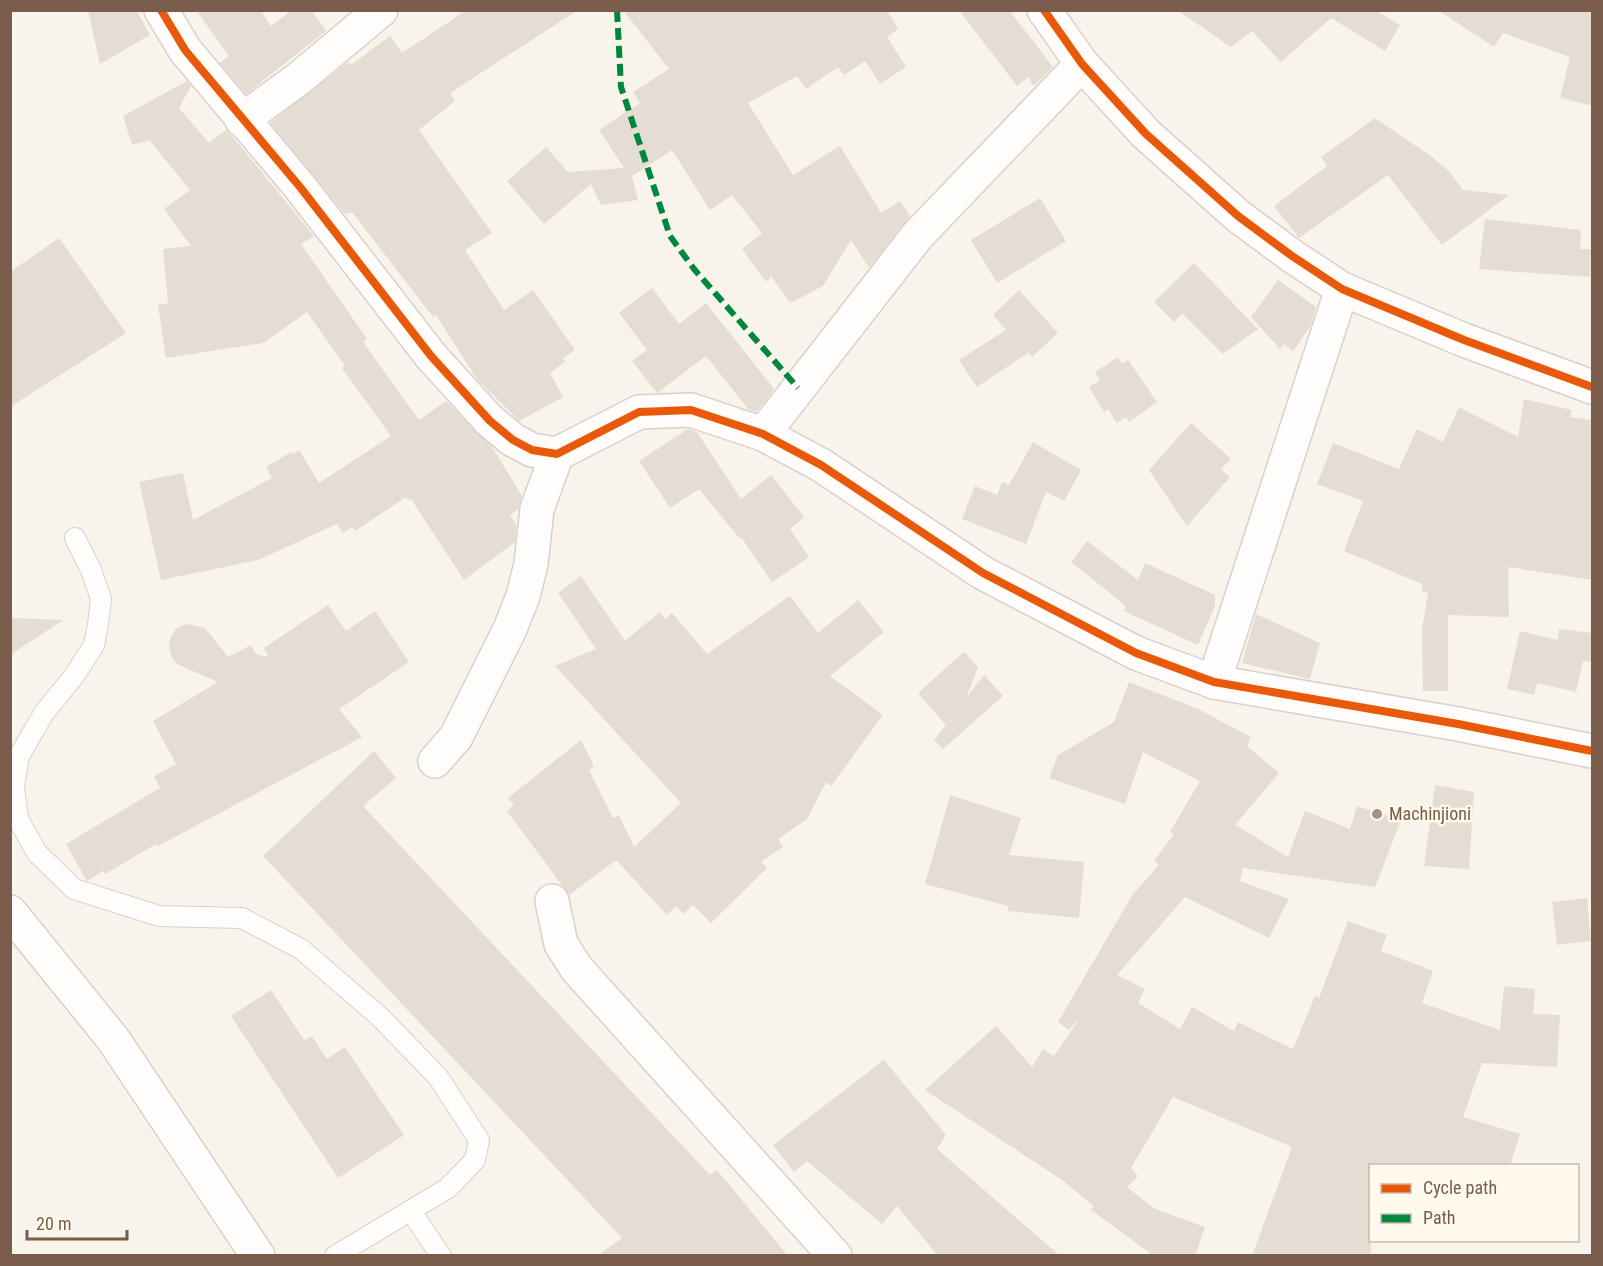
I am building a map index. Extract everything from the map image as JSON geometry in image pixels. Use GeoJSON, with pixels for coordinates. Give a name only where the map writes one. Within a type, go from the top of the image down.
{"type":"FeatureCollection","features":[{"type":"Feature","properties":{"kind":"street"},"geometry":{"type":"LineString","coordinates":[[161,10],[185,50],[300,187],[431,356],[490,421],[522,445],[557,454],[639,412],[663,409],[691,410],[763,434],[821,465],[983,573],[1136,653],[1214,682],[1458,724],[1593,751]]}},
{"type":"Feature","properties":{"kind":"street"},"geometry":{"type":"LineString","coordinates":[[242,120],[297,80],[381,10]]}},
{"type":"Feature","properties":{"kind":"street"},"geometry":{"type":"LineString","coordinates":[[1044,10],[1082,64],[1146,134],[1238,216],[1342,289],[1464,340],[1593,387]]}},
{"type":"Feature","properties":{"kind":"street"},"geometry":{"type":"LineString","coordinates":[[763,434],[918,235],[1082,64]]}},
{"type":"Feature","properties":{"kind":"street"},"geometry":{"type":"LineString","coordinates":[[1214,682],[1342,289]]}},
{"type":"Feature","properties":{"kind":"street"},"geometry":{"type":"LineString","coordinates":[[435,761],[456,737],[519,607],[531,564],[537,509],[557,454]]}},
{"type":"Feature","properties":{"kind":"street"},"geometry":{"type":"LineString","coordinates":[[552,901],[561,944],[577,969],[835,1256]]}},
{"type":"Feature","properties":{"kind":"street"},"geometry":{"type":"LineString","coordinates":[[10,912],[113,1039],[258,1256]]}},
{"type":"Feature","properties":{"kind":"lane"},"geometry":{"type":"LineString","coordinates":[[75,538],[91,570],[101,599],[94,645],[74,676],[44,713],[19,756],[14,787],[18,819],[37,853],[74,889],[159,916],[242,918],[301,949],[380,1017],[438,1077],[479,1140],[476,1160],[448,1188],[335,1256]]}},
{"type":"Feature","properties":{"kind":"lane"},"geometry":{"type":"LineString","coordinates":[[411,1211],[441,1256]]}},
{"type":"Feature","properties":{"kind":"building"},"geometry":{"type":"Polygon","coordinates":[[[88,10],[136,10],[150,35],[100,64],[88,10]]]}},
{"type":"Feature","properties":{"kind":"building"},"geometry":{"type":"Polygon","coordinates":[[[196,10],[260,10],[271,26],[292,10],[311,10],[326,31],[246,94],[220,63],[229,56],[196,10]]]}},
{"type":"Feature","properties":{"kind":"building"},"geometry":{"type":"Polygon","coordinates":[[[467,10],[578,10],[450,93],[455,101],[419,130],[492,233],[465,250],[504,310],[533,290],[575,350],[563,358],[565,362],[550,373],[563,397],[519,421],[477,379],[436,315],[433,317],[352,212],[345,214],[270,123],[348,62],[351,65],[390,36],[402,53],[467,10]]]}},
{"type":"Feature","properties":{"kind":"building"},"geometry":{"type":"Polygon","coordinates":[[[623,10],[887,10],[898,29],[887,37],[906,67],[880,84],[865,61],[844,75],[838,67],[806,89],[797,76],[748,103],[793,175],[840,146],[881,213],[900,201],[910,216],[869,268],[851,240],[823,286],[790,303],[771,276],[766,282],[742,249],[762,233],[732,195],[710,210],[672,150],[632,176],[638,200],[601,205],[591,184],[544,224],[507,181],[546,147],[568,172],[624,168],[599,130],[640,103],[633,92],[669,69],[623,10]]]}},
{"type":"Feature","properties":{"kind":"building"},"geometry":{"type":"Polygon","coordinates":[[[959,10],[1009,10],[1053,67],[1034,86],[1028,77],[1017,86],[959,10]]]}},
{"type":"Feature","properties":{"kind":"building"},"geometry":{"type":"Polygon","coordinates":[[[1177,10],[1375,10],[1400,25],[1385,51],[1331,18],[1281,62],[1252,31],[1231,47],[1177,10]]]}},
{"type":"Feature","properties":{"kind":"building"},"geometry":{"type":"Polygon","coordinates":[[[1438,10],[1593,10],[1593,106],[1560,98],[1570,57],[1503,33],[1494,47],[1438,10]]]}},
{"type":"Feature","properties":{"kind":"building"},"geometry":{"type":"Polygon","coordinates":[[[187,81],[191,86],[179,108],[209,143],[226,130],[314,236],[301,244],[367,339],[363,342],[419,420],[446,401],[492,447],[522,496],[518,509],[510,515],[516,525],[515,542],[464,580],[411,499],[408,500],[406,497],[355,531],[352,527],[343,533],[337,524],[258,560],[161,580],[139,482],[183,473],[193,520],[272,478],[266,467],[291,452],[293,454],[299,450],[319,483],[391,436],[342,368],[345,366],[307,312],[263,343],[166,358],[158,305],[168,303],[163,249],[191,246],[164,209],[190,190],[149,140],[132,145],[123,116],[187,81]]]}},
{"type":"Feature","properties":{"kind":"building"},"geometry":{"type":"Polygon","coordinates":[[[1375,118],[1432,157],[1449,171],[1463,190],[1509,195],[1442,245],[1388,175],[1299,238],[1274,206],[1327,166],[1321,157],[1375,118]]]}},
{"type":"Feature","properties":{"kind":"building"},"geometry":{"type":"Polygon","coordinates":[[[1040,198],[1066,241],[997,283],[971,240],[1040,198]]]}},
{"type":"Feature","properties":{"kind":"building"},"geometry":{"type":"Polygon","coordinates":[[[1485,219],[1581,230],[1580,249],[1591,249],[1590,277],[1479,269],[1485,219]]]}},
{"type":"Feature","properties":{"kind":"building"},"geometry":{"type":"Polygon","coordinates":[[[59,238],[126,333],[10,407],[10,272],[59,238]]]}},
{"type":"Feature","properties":{"kind":"building"},"geometry":{"type":"Polygon","coordinates":[[[1194,263],[1258,329],[1223,354],[1182,313],[1174,322],[1154,302],[1194,263]]]}},
{"type":"Feature","properties":{"kind":"building"},"geometry":{"type":"Polygon","coordinates":[[[1278,280],[1316,307],[1310,327],[1293,351],[1284,344],[1280,349],[1251,317],[1278,280]]]}},
{"type":"Feature","properties":{"kind":"building"},"geometry":{"type":"Polygon","coordinates":[[[652,288],[679,324],[706,303],[774,389],[759,409],[755,412],[748,409],[706,356],[657,393],[632,361],[647,350],[619,313],[652,288]]]}},
{"type":"Feature","properties":{"kind":"building"},"geometry":{"type":"Polygon","coordinates":[[[1019,290],[1058,333],[1032,357],[1028,353],[977,387],[959,360],[1006,330],[993,315],[1019,290]]]}},
{"type":"Feature","properties":{"kind":"building"},"geometry":{"type":"Polygon","coordinates":[[[1118,357],[1122,364],[1128,360],[1157,402],[1129,422],[1126,417],[1117,423],[1108,409],[1104,412],[1089,387],[1100,380],[1095,372],[1118,357]]]}},
{"type":"Feature","properties":{"kind":"building"},"geometry":{"type":"Polygon","coordinates":[[[1524,399],[1572,410],[1570,417],[1593,420],[1593,580],[1508,567],[1509,617],[1448,615],[1448,691],[1423,691],[1422,629],[1428,593],[1422,592],[1422,584],[1344,551],[1363,501],[1317,484],[1333,443],[1399,469],[1417,429],[1443,442],[1459,407],[1518,437],[1524,399]]]}},
{"type":"Feature","properties":{"kind":"building"},"geometry":{"type":"Polygon","coordinates":[[[1191,423],[1231,459],[1221,469],[1230,477],[1187,526],[1149,470],[1191,423]]]}},
{"type":"Feature","properties":{"kind":"building"},"geometry":{"type":"Polygon","coordinates":[[[688,429],[697,432],[741,499],[771,475],[804,517],[790,529],[809,557],[772,582],[741,537],[740,539],[699,489],[670,508],[639,461],[688,429]]]}},
{"type":"Feature","properties":{"kind":"building"},"geometry":{"type":"Polygon","coordinates":[[[1033,442],[1081,470],[1064,501],[1046,492],[1026,544],[962,519],[975,486],[997,495],[1002,482],[1009,485],[1033,442]]]}},
{"type":"Feature","properties":{"kind":"building"},"geometry":{"type":"Polygon","coordinates":[[[1087,541],[1138,580],[1145,563],[1215,595],[1215,606],[1198,645],[1124,611],[1126,606],[1071,562],[1087,541]]]}},
{"type":"Feature","properties":{"kind":"building"},"geometry":{"type":"Polygon","coordinates":[[[581,576],[625,641],[660,612],[665,619],[672,613],[707,654],[790,596],[818,633],[858,600],[884,632],[830,676],[883,715],[831,786],[826,782],[807,819],[778,839],[783,847],[761,862],[767,868],[711,923],[693,905],[683,914],[676,906],[667,915],[616,860],[569,895],[507,811],[514,805],[508,798],[581,740],[594,766],[589,770],[613,818],[619,815],[634,847],[681,803],[555,666],[596,649],[558,593],[581,576]]]}},
{"type":"Feature","properties":{"kind":"building"},"geometry":{"type":"Polygon","coordinates":[[[328,605],[346,631],[375,611],[409,662],[339,709],[362,737],[158,846],[156,844],[105,874],[103,871],[87,881],[66,844],[160,788],[154,776],[176,764],[153,721],[218,682],[177,664],[171,656],[169,646],[171,636],[177,628],[186,624],[205,628],[228,657],[251,645],[256,654],[268,657],[264,648],[328,605]]]}},
{"type":"Feature","properties":{"kind":"building"},"geometry":{"type":"Polygon","coordinates":[[[1256,614],[1320,643],[1310,679],[1242,663],[1256,614]]]}},
{"type":"Feature","properties":{"kind":"building"},"geometry":{"type":"Polygon","coordinates":[[[10,618],[63,620],[10,655],[10,618]]]}},
{"type":"Feature","properties":{"kind":"building"},"geometry":{"type":"Polygon","coordinates":[[[1559,629],[1593,633],[1593,662],[1583,661],[1576,692],[1537,683],[1534,695],[1507,689],[1520,631],[1558,640],[1559,629]]]}},
{"type":"Feature","properties":{"kind":"building"},"geometry":{"type":"Polygon","coordinates":[[[964,652],[978,667],[966,698],[984,675],[1003,696],[943,749],[934,740],[946,725],[918,693],[964,652]]]}},
{"type":"Feature","properties":{"kind":"building"},"geometry":{"type":"Polygon","coordinates":[[[1129,682],[1198,709],[1251,737],[1247,746],[1279,773],[1235,825],[1288,857],[1305,811],[1350,829],[1357,806],[1401,820],[1375,887],[1243,868],[1240,881],[1289,899],[1269,938],[1185,897],[1117,975],[1145,989],[1138,1003],[1180,1029],[1192,1007],[1234,1031],[1238,1022],[1293,1049],[1315,996],[1319,998],[1348,921],[1387,935],[1381,951],[1433,971],[1422,1003],[1500,1030],[1504,986],[1535,989],[1533,1014],[1560,1015],[1557,1067],[1482,1063],[1463,1117],[1520,1134],[1511,1164],[1369,1164],[1371,1256],[1252,1256],[1292,1147],[1173,1097],[1131,1168],[1138,1176],[1127,1187],[1155,1209],[1205,1227],[1195,1256],[1154,1256],[1091,1210],[1094,1206],[1062,1180],[925,1090],[996,1026],[1032,1067],[1043,1049],[1054,1056],[1081,1016],[1069,1030],[1058,1022],[1133,894],[1159,865],[1154,861],[1174,834],[1170,832],[1200,781],[1143,752],[1125,804],[1049,778],[1058,755],[1114,722],[1129,682]]]}},
{"type":"Feature","properties":{"kind":"building"},"geometry":{"type":"Polygon","coordinates":[[[374,751],[396,778],[363,806],[710,1175],[717,1170],[788,1256],[597,1256],[622,1238],[263,856],[374,751]]]}},
{"type":"Feature","properties":{"kind":"building"},"geometry":{"type":"Polygon","coordinates":[[[1435,785],[1474,792],[1469,869],[1424,866],[1435,785]]]}},
{"type":"Feature","properties":{"kind":"building"},"geometry":{"type":"Polygon","coordinates":[[[950,795],[1021,818],[1009,855],[1084,862],[1079,918],[1008,911],[1008,906],[925,884],[950,795]]]}},
{"type":"Feature","properties":{"kind":"building"},"geometry":{"type":"Polygon","coordinates":[[[1587,898],[1591,941],[1557,945],[1552,902],[1587,898]]]}},
{"type":"Feature","properties":{"kind":"building"},"geometry":{"type":"Polygon","coordinates":[[[271,990],[304,1040],[312,1036],[327,1059],[345,1047],[404,1135],[338,1178],[231,1016],[271,990]]]}},
{"type":"Feature","properties":{"kind":"building"},"geometry":{"type":"Polygon","coordinates":[[[884,1060],[946,1135],[937,1149],[1060,1256],[938,1256],[897,1206],[882,1224],[807,1161],[794,1172],[773,1145],[884,1060]]]}},
{"type":"Feature","properties":{"kind":"marked path"},"geometry":{"type":"LineString","coordinates":[[617,10],[621,87],[670,236],[694,269],[798,388]]}},
{"type":"Feature","properties":{"kind":"cycle path"},"geometry":{"type":"LineString","coordinates":[[161,10],[185,50],[300,187],[431,356],[490,421],[513,440],[532,450],[557,454],[639,412],[691,410],[763,434],[821,465],[983,573],[1136,653],[1214,682],[1458,724],[1592,751]]}},
{"type":"Feature","properties":{"kind":"cycle path"},"geometry":{"type":"LineString","coordinates":[[1044,10],[1082,64],[1146,134],[1238,216],[1292,256],[1342,289],[1464,340],[1592,387]]}},
{"type":"Feature","properties":{"kind":"place","name":"Machinjioni"},"geometry":{"type":"Point","coordinates":[1377,814]}}]}
